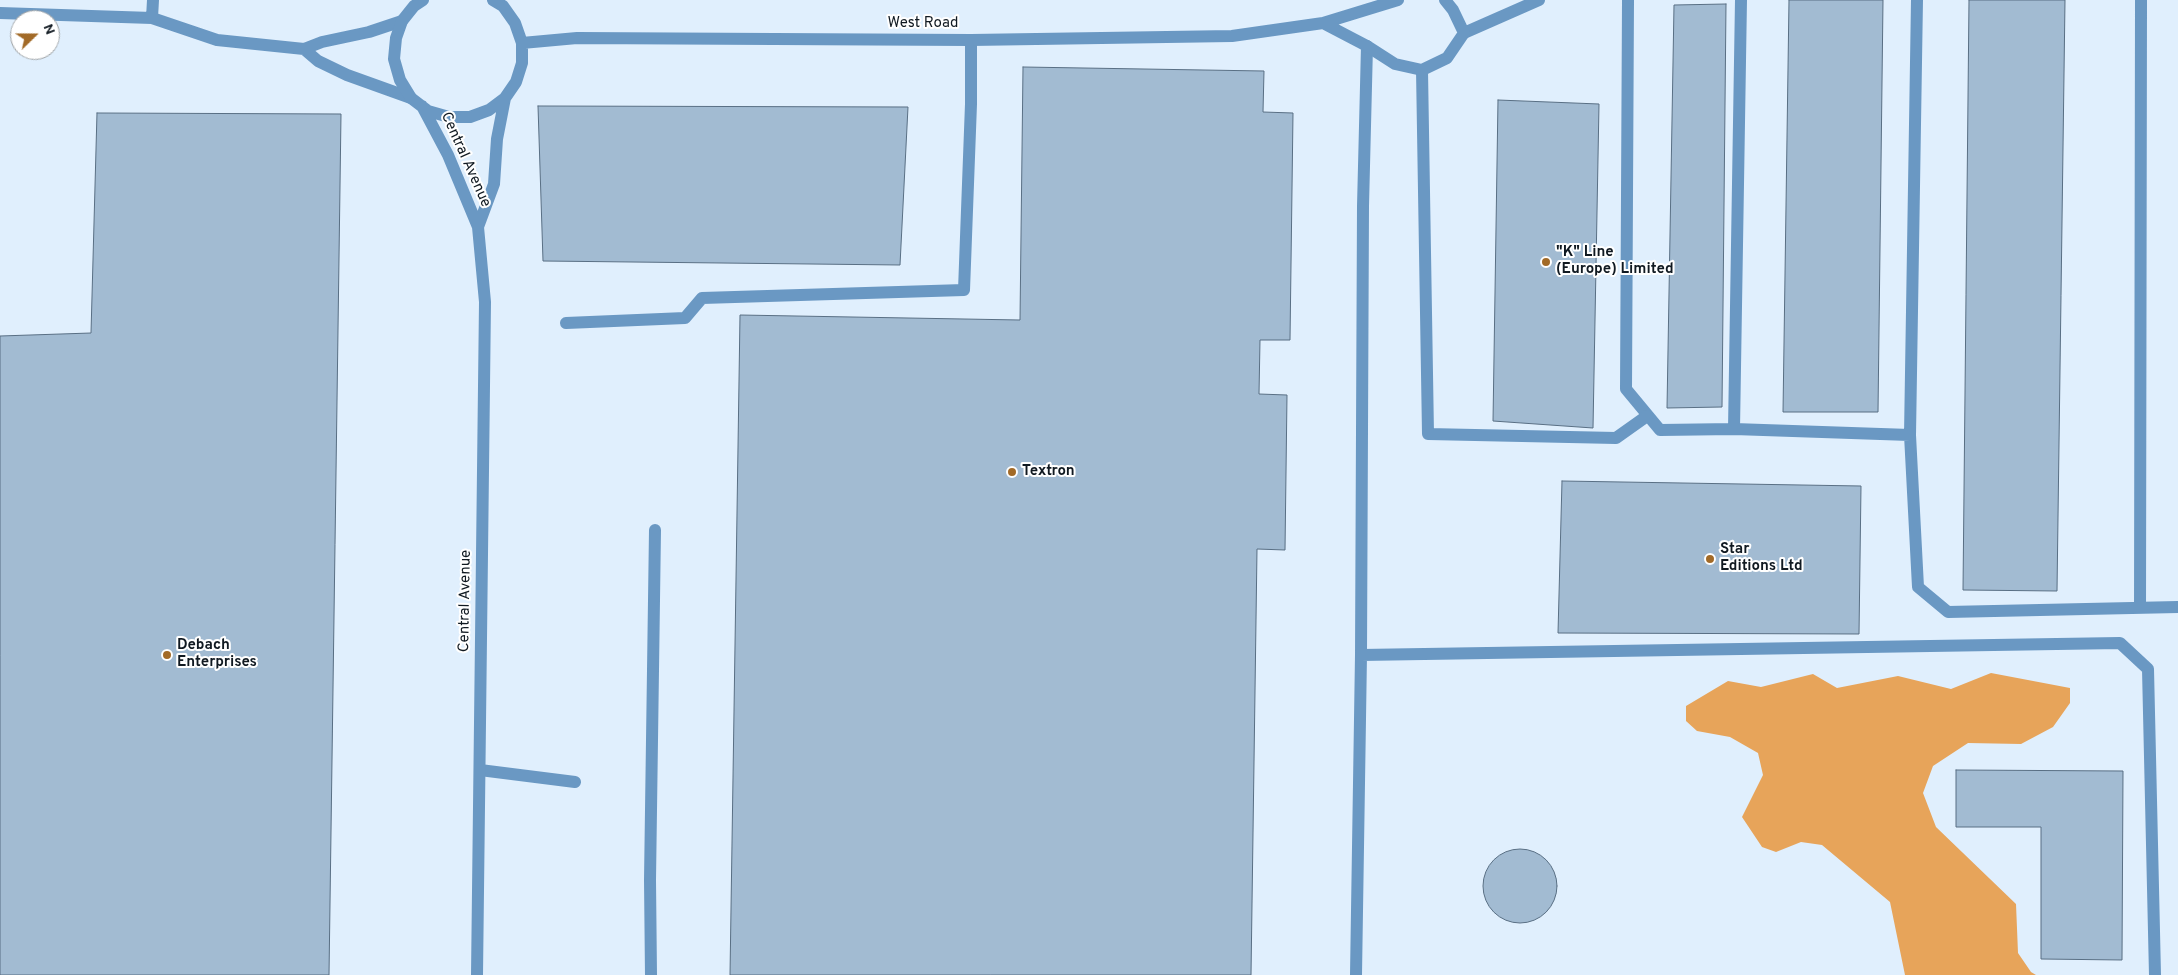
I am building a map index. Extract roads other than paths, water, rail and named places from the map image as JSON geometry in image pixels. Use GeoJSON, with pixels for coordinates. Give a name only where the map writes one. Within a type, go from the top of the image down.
{"type":"FeatureCollection","features":[{"type":"Feature","properties":{"kind":"street"},"geometry":{"type":"LineString","coordinates":[[152,18],[153,0]]}},
{"type":"Feature","properties":{"kind":"street","name":"Central Avenue"},"geometry":{"type":"LineString","coordinates":[[418,2],[402,21],[396,38],[394,59],[400,80],[411,98],[428,111],[449,117],[470,117],[489,110],[505,98],[516,82],[522,63],[522,43],[515,23],[502,6],[494,0]]}},
{"type":"Feature","properties":{"kind":"street","name":"West Road"},"geometry":{"type":"LineString","coordinates":[[522,43],[577,38],[971,40],[1232,36],[1323,23],[1398,0]]}},
{"type":"Feature","properties":{"kind":"street"},"geometry":{"type":"LineString","coordinates":[[1445,0],[1453,10],[1464,33]]}},
{"type":"Feature","properties":{"kind":"street"},"geometry":{"type":"LineString","coordinates":[[1323,23],[1367,46],[1395,64],[1422,70],[1447,58],[1464,33],[1539,0]]}},
{"type":"Feature","properties":{"kind":"street"},"geometry":{"type":"LineString","coordinates":[[1628,0],[1626,389],[1660,430],[1734,429],[1910,435]]}},
{"type":"Feature","properties":{"kind":"street"},"geometry":{"type":"LineString","coordinates":[[1734,429],[1741,0]]}},
{"type":"Feature","properties":{"kind":"street"},"geometry":{"type":"LineString","coordinates":[[1917,0],[1910,435],[1918,587],[1948,612],[2178,607]]}},
{"type":"Feature","properties":{"kind":"street"},"geometry":{"type":"LineString","coordinates":[[2140,0],[2140,608]]}},
{"type":"Feature","properties":{"kind":"street"},"geometry":{"type":"LineString","coordinates":[[0,13],[152,18],[217,40],[304,49],[322,42],[369,32],[402,21]]}},
{"type":"Feature","properties":{"kind":"street"},"geometry":{"type":"LineString","coordinates":[[566,323],[685,318],[702,298],[964,290],[971,104],[971,40]]}},
{"type":"Feature","properties":{"kind":"street"},"geometry":{"type":"LineString","coordinates":[[1356,975],[1361,655],[1363,206],[1367,46]]}},
{"type":"Feature","properties":{"kind":"street"},"geometry":{"type":"LineString","coordinates":[[304,49],[318,61],[347,75],[411,98]]}},
{"type":"Feature","properties":{"kind":"street"},"geometry":{"type":"LineString","coordinates":[[1422,70],[1428,434],[1616,438],[1648,416]]}},
{"type":"Feature","properties":{"kind":"street","name":"Central Avenue"},"geometry":{"type":"LineString","coordinates":[[478,227],[494,184],[497,139],[505,98]]}},
{"type":"Feature","properties":{"kind":"street","name":"Central Avenue"},"geometry":{"type":"LineString","coordinates":[[422,106],[448,155],[478,227],[485,302],[477,975]]}},
{"type":"Feature","properties":{"kind":"street"},"geometry":{"type":"LineString","coordinates":[[651,975],[650,880],[655,530]]}},
{"type":"Feature","properties":{"kind":"street"},"geometry":{"type":"LineString","coordinates":[[1361,655],[2120,643],[2148,669],[2155,975]]}},
{"type":"Feature","properties":{"kind":"street"},"geometry":{"type":"LineString","coordinates":[[480,770],[575,782]]}},
{"type":"Feature","properties":{"kind":"place","name":"\"K\" Line (Europe) Limited"},"geometry":{"type":"Point","coordinates":[1546,262]}},
{"type":"Feature","properties":{"kind":"place","name":"Textron"},"geometry":{"type":"Point","coordinates":[1012,472]}},
{"type":"Feature","properties":{"kind":"place","name":"Star Editions Ltd"},"geometry":{"type":"Point","coordinates":[1710,559]}},
{"type":"Feature","properties":{"kind":"place","name":"Debach Enterprises"},"geometry":{"type":"Point","coordinates":[167,655]}}]}
